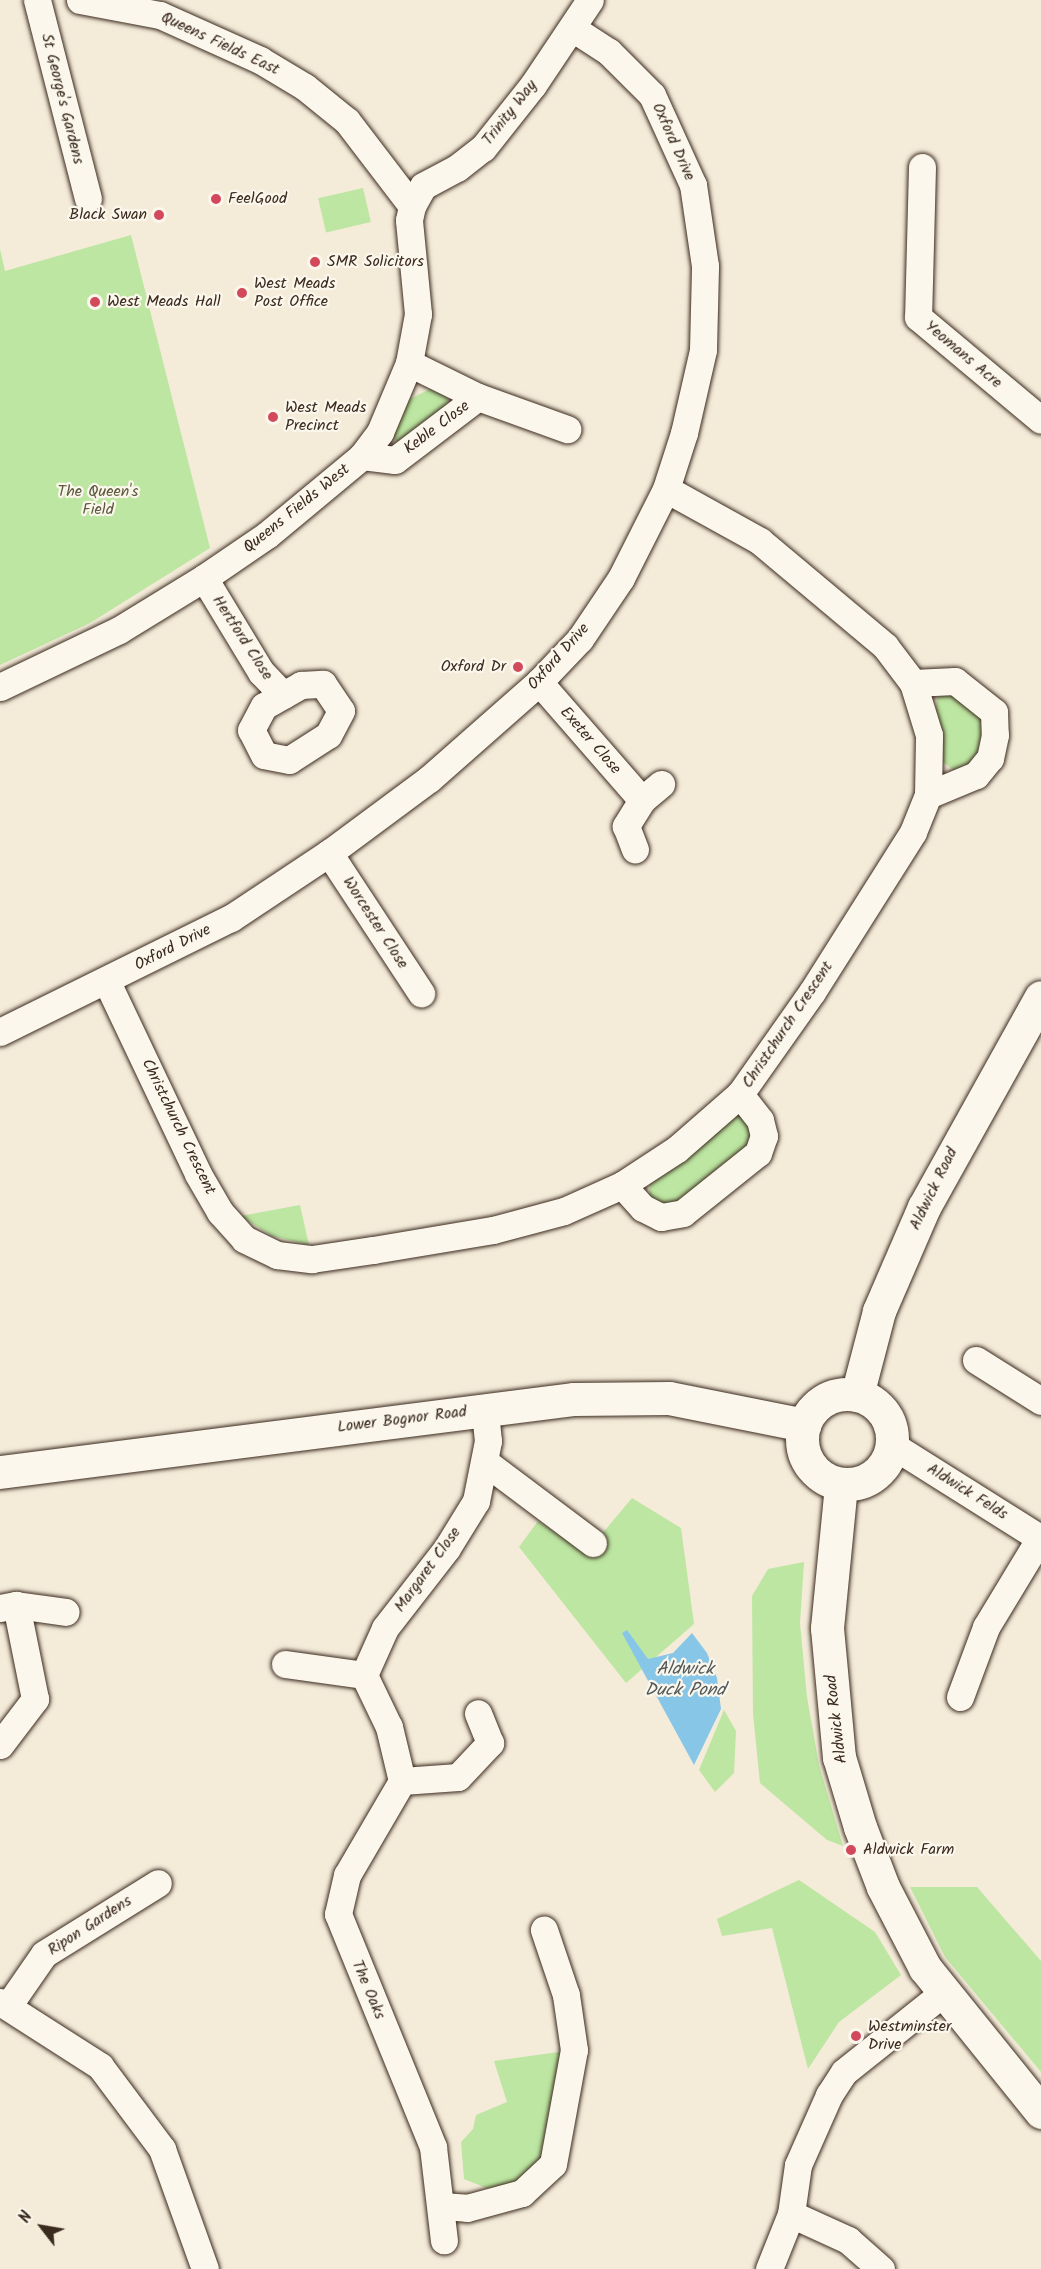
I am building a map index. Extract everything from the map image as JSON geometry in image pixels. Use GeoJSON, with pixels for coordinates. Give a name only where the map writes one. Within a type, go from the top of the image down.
{"type":"FeatureCollection","features":[{"type":"Feature","properties":{"kind":"main road","name":"Aldwick Road"},"geometry":{"type":"LineString","coordinates":[[857,1395],[879,1311],[924,1206],[1041,997]]}},
{"type":"Feature","properties":{"kind":"main road"},"geometry":{"type":"LineString","coordinates":[[844,1394],[857,1395],[880,1408],[888,1419],[892,1445],[880,1471],[868,1480],[841,1485],[817,1474],[808,1463],[801,1438],[804,1425],[825,1400],[844,1394]]}},
{"type":"Feature","properties":{"kind":"main road","name":"Lower Bognor Road"},"geometry":{"type":"LineString","coordinates":[[0,1472],[574,1399],[669,1398],[804,1425]]}},
{"type":"Feature","properties":{"kind":"main road","name":"Aldwick Road"},"geometry":{"type":"LineString","coordinates":[[841,1485],[827,1628],[839,1757],[883,1887],[925,1968],[1041,2112]]}},
{"type":"Feature","properties":{"kind":"street","name":"St George's Gardens"},"geometry":{"type":"LineString","coordinates":[[37,0],[88,199]]}},
{"type":"Feature","properties":{"kind":"street","name":"Queens Fields East"},"geometry":{"type":"LineString","coordinates":[[80,0],[159,15],[260,60],[305,87],[347,122],[412,206]]}},
{"type":"Feature","properties":{"kind":"street","name":"Trinity Way"},"geometry":{"type":"LineString","coordinates":[[412,206],[423,186],[457,168],[483,148],[572,28],[590,0]]}},
{"type":"Feature","properties":{"kind":"street","name":"Oxford Drive"},"geometry":{"type":"LineString","coordinates":[[0,1032],[107,982],[231,918],[329,853],[429,779],[539,682],[580,639],[621,578],[666,489],[684,433],[703,350],[705,266],[693,185],[652,95],[609,52],[572,28]]}},
{"type":"Feature","properties":{"kind":"street","name":"Yeomans Acre"},"geometry":{"type":"LineString","coordinates":[[922,167],[918,317],[1041,420]]}},
{"type":"Feature","properties":{"kind":"street","name":"Queens Fields West"},"geometry":{"type":"LineString","coordinates":[[0,687],[119,630],[204,578],[267,535],[362,456],[380,432],[409,363],[418,314],[409,220],[412,206]]}},
{"type":"Feature","properties":{"kind":"street","name":"Keble Close"},"geometry":{"type":"LineString","coordinates":[[409,363],[478,397],[567,429]]}},
{"type":"Feature","properties":{"kind":"street","name":"Keble Close"},"geometry":{"type":"LineString","coordinates":[[362,456],[395,460],[478,397]]}},
{"type":"Feature","properties":{"kind":"street","name":"Christchurch Crescent"},"geometry":{"type":"LineString","coordinates":[[107,982],[198,1174],[220,1212],[244,1239],[278,1255],[312,1258],[493,1230],[564,1211],[622,1185],[677,1149],[740,1094],[889,873],[914,832],[928,795],[929,735],[913,683],[885,646],[760,541],[666,489]]}},
{"type":"Feature","properties":{"kind":"street","name":"Hertford Close"},"geometry":{"type":"LineString","coordinates":[[204,578],[261,672],[283,695]]}},
{"type":"Feature","properties":{"kind":"street"},"geometry":{"type":"LineString","coordinates":[[913,683],[955,681],[994,712],[995,735],[990,758],[976,775],[928,795]]}},
{"type":"Feature","properties":{"kind":"street","name":"Exeter Close"},"geometry":{"type":"LineString","coordinates":[[539,682],[652,792],[626,826],[635,849]]}},
{"type":"Feature","properties":{"kind":"street","name":"Worcester Close"},"geometry":{"type":"LineString","coordinates":[[329,853],[421,993]]}},
{"type":"Feature","properties":{"kind":"street"},"geometry":{"type":"LineString","coordinates":[[622,1185],[643,1208],[661,1217],[683,1214],[758,1153],[764,1136],[760,1120],[740,1094]]}},
{"type":"Feature","properties":{"kind":"street"},"geometry":{"type":"LineString","coordinates":[[976,1360],[1041,1401]]}},
{"type":"Feature","properties":{"kind":"street","name":"Margaret Close"},"geometry":{"type":"LineString","coordinates":[[364,1675],[385,1628],[447,1548],[476,1500],[488,1441],[485,1410]]}},
{"type":"Feature","properties":{"kind":"street","name":"Aldwick Felds"},"geometry":{"type":"LineString","coordinates":[[892,1445],[1041,1538]]}},
{"type":"Feature","properties":{"kind":"street"},"geometry":{"type":"LineString","coordinates":[[485,1462],[593,1543]]}},
{"type":"Feature","properties":{"kind":"street"},"geometry":{"type":"LineString","coordinates":[[960,1697],[986,1627],[1041,1538]]}},
{"type":"Feature","properties":{"kind":"street"},"geometry":{"type":"LineString","coordinates":[[0,1745],[35,1699],[8,1607],[66,1612]]}},
{"type":"Feature","properties":{"kind":"street"},"geometry":{"type":"LineString","coordinates":[[285,1664],[364,1675],[389,1727],[402,1781],[458,1777],[501,1742],[478,1713]]}},
{"type":"Feature","properties":{"kind":"street","name":"The Oaks"},"geometry":{"type":"LineString","coordinates":[[402,1781],[348,1875],[338,1914],[433,2147],[444,2240]]}},
{"type":"Feature","properties":{"kind":"street","name":"Ripon Gardens"},"geometry":{"type":"LineString","coordinates":[[4,2004],[44,1954],[158,1882]]}},
{"type":"Feature","properties":{"kind":"street"},"geometry":{"type":"LineString","coordinates":[[441,2206],[467,2208],[522,2193],[553,2164],[574,2050],[566,1995],[544,1930]]}},
{"type":"Feature","properties":{"kind":"street"},"geometry":{"type":"LineString","coordinates":[[769,2269],[791,2214],[798,2165],[829,2095],[844,2072],[943,1993]]}},
{"type":"Feature","properties":{"kind":"street"},"geometry":{"type":"LineString","coordinates":[[4,2004],[100,2066],[162,2149],[205,2269]]}},
{"type":"Feature","properties":{"kind":"street"},"geometry":{"type":"LineString","coordinates":[[791,2214],[848,2240],[881,2269]]}},
{"type":"Feature","properties":{"kind":"green space"},"geometry":{"type":"Polygon","coordinates":[[[363,188],[371,222],[326,232],[318,198],[363,188]]]}},
{"type":"Feature","properties":{"kind":"green space","name":"The Queen's Field"},"geometry":{"type":"Polygon","coordinates":[[[131,235],[210,548],[90,623],[0,665],[0,249],[5,271],[131,235]]]}},
{"type":"Feature","properties":{"kind":"green space"},"geometry":{"type":"Polygon","coordinates":[[[432,388],[447,395],[448,408],[398,442],[390,434],[408,400],[432,388]]]}},
{"type":"Feature","properties":{"kind":"green space"},"geometry":{"type":"Polygon","coordinates":[[[952,691],[977,711],[984,725],[979,757],[956,772],[943,762],[936,709],[937,697],[952,691]]]}},
{"type":"Feature","properties":{"kind":"green space"},"geometry":{"type":"Polygon","coordinates":[[[733,1115],[746,1116],[754,1124],[751,1147],[675,1208],[649,1198],[650,1183],[733,1115]]]}},
{"type":"Feature","properties":{"kind":"green space"},"geometry":{"type":"Polygon","coordinates":[[[300,1205],[309,1245],[272,1236],[241,1216],[300,1205]]]}},
{"type":"Feature","properties":{"kind":"green space"},"geometry":{"type":"Polygon","coordinates":[[[632,1498],[681,1528],[694,1624],[626,1683],[519,1547],[538,1521],[586,1553],[632,1498]]]}},
{"type":"Feature","properties":{"kind":"green space"},"geometry":{"type":"Polygon","coordinates":[[[804,1562],[800,1623],[807,1697],[819,1765],[843,1846],[827,1840],[760,1783],[753,1714],[752,1596],[768,1569],[804,1562]]]}},
{"type":"Feature","properties":{"kind":"green space"},"geometry":{"type":"Polygon","coordinates":[[[724,1710],[736,1731],[734,1773],[715,1792],[699,1770],[724,1710]]]}},
{"type":"Feature","properties":{"kind":"green space"},"geometry":{"type":"Polygon","coordinates":[[[799,1880],[875,1932],[901,1975],[839,2022],[808,2069],[772,1928],[722,1936],[717,1919],[799,1880]]]}},
{"type":"Feature","properties":{"kind":"green space"},"geometry":{"type":"Polygon","coordinates":[[[910,1887],[977,1887],[1041,1961],[1041,2072],[945,1957],[910,1887]]]}},
{"type":"Feature","properties":{"kind":"green space"},"geometry":{"type":"Polygon","coordinates":[[[566,2051],[557,2137],[522,2182],[496,2192],[464,2179],[461,2142],[473,2129],[476,2115],[507,2102],[494,2061],[566,2051]]]}},
{"type":"Feature","properties":{"kind":"water","name":"Aldwick Duck Pond"},"geometry":{"type":"Polygon","coordinates":[[[627,1630],[648,1659],[673,1653],[692,1633],[707,1653],[717,1678],[721,1709],[694,1765],[622,1633],[627,1630]]]}},
{"type":"Feature","properties":{"kind":"place","name":"FeelGood"},"geometry":{"type":"Point","coordinates":[216,199]}},
{"type":"Feature","properties":{"kind":"place","name":"Black Swan"},"geometry":{"type":"Point","coordinates":[159,215]}},
{"type":"Feature","properties":{"kind":"place","name":"SMR Solicitors"},"geometry":{"type":"Point","coordinates":[315,262]}},
{"type":"Feature","properties":{"kind":"place","name":"West Meads Post Office"},"geometry":{"type":"Point","coordinates":[242,293]}},
{"type":"Feature","properties":{"kind":"place","name":"West Meads Hall"},"geometry":{"type":"Point","coordinates":[95,302]}},
{"type":"Feature","properties":{"kind":"place","name":"West Meads Precinct"},"geometry":{"type":"Point","coordinates":[273,417]}},
{"type":"Feature","properties":{"kind":"place","name":"Oxford Dr"},"geometry":{"type":"Point","coordinates":[518,667]}},
{"type":"Feature","properties":{"kind":"place","name":"Aldwick Farm"},"geometry":{"type":"Point","coordinates":[851,1850]}},
{"type":"Feature","properties":{"kind":"place","name":"Westminster Drive"},"geometry":{"type":"Point","coordinates":[856,2036]}}]}
